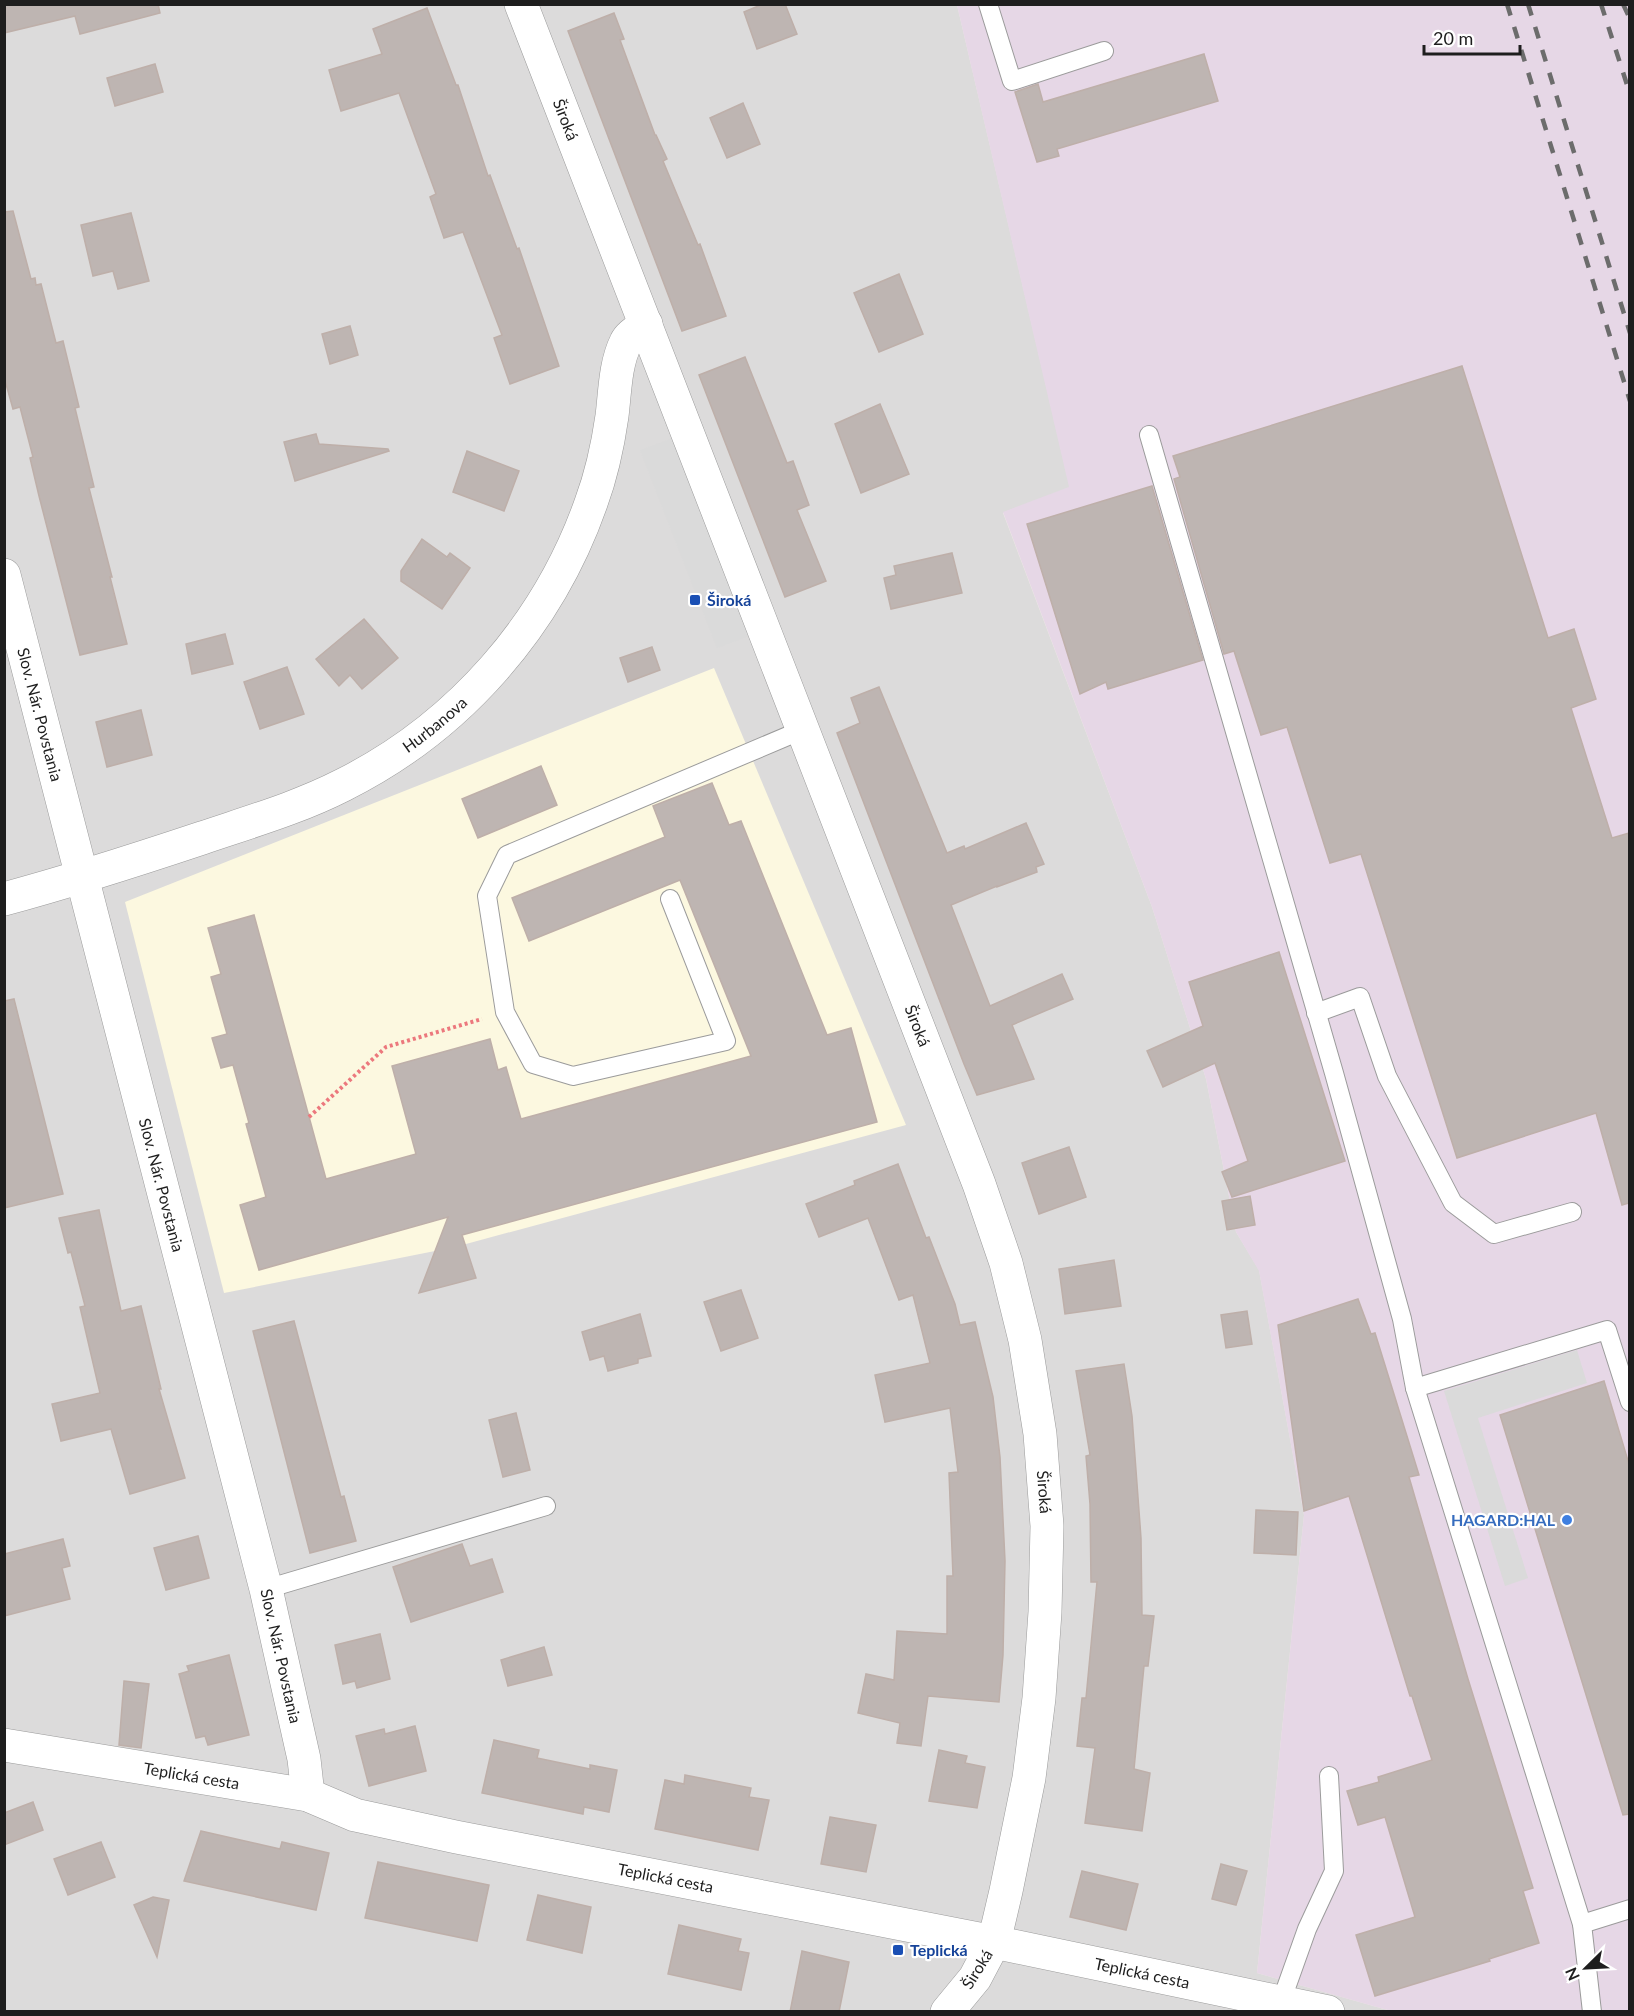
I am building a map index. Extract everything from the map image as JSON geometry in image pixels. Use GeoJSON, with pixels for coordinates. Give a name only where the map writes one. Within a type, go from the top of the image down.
{"type":"FeatureCollection","features":[{"type":"Feature","properties":{"kind":"street","name":"Široká"},"geometry":{"type":"LineString","coordinates":[[521,4],[979,1184],[1006,1263],[1025,1340],[1040,1434],[1047,1526],[1045,1612],[1039,1698],[1029,1778],[994,1942],[975,1978],[947,2012]]}},
{"type":"Feature","properties":{"kind":"street","name":"Hurbanova"},"geometry":{"type":"LineString","coordinates":[[4,899],[83,878],[302,804],[376,768],[407,748],[445,718],[481,684],[520,637],[544,602],[564,566],[591,502],[610,429],[620,358],[627,339],[646,324]]}},
{"type":"Feature","properties":{"kind":"street","name":"Slov. Nár. Povstania"},"geometry":{"type":"LineString","coordinates":[[4,576],[266,1589],[304,1759],[308,1795]]}},
{"type":"Feature","properties":{"kind":"street","name":"Teplická cesta"},"geometry":{"type":"LineString","coordinates":[[4,1745],[308,1795],[355,1815],[456,1837],[994,1942],[1328,2012]]}},
{"type":"Feature","properties":{"kind":"lane"},"geometry":{"type":"LineString","coordinates":[[988,4],[1012,81],[1104,51]]}},
{"type":"Feature","properties":{"kind":"lane"},"geometry":{"type":"LineString","coordinates":[[1149,435],[1402,1319],[1414,1388],[1582,1924],[1592,2012]]}},
{"type":"Feature","properties":{"kind":"lane"},"geometry":{"type":"LineString","coordinates":[[670,899],[726,1041],[573,1076],[533,1064],[505,1012],[487,896],[507,855],[802,730]]}},
{"type":"Feature","properties":{"kind":"lane"},"geometry":{"type":"LineString","coordinates":[[1316,1012],[1360,998],[1387,1077],[1453,1203],[1494,1234],[1572,1212]]}},
{"type":"Feature","properties":{"kind":"lane"},"geometry":{"type":"LineString","coordinates":[[1414,1388],[1607,1330],[1629,1402]]}},
{"type":"Feature","properties":{"kind":"lane"},"geometry":{"type":"LineString","coordinates":[[266,1589],[546,1506]]}},
{"type":"Feature","properties":{"kind":"lane"},"geometry":{"type":"LineString","coordinates":[[1281,2002],[1307,1929],[1334,1872],[1329,1776]]}},
{"type":"Feature","properties":{"kind":"lane"},"geometry":{"type":"LineString","coordinates":[[1582,1924],[1629,1909]]}},
{"type":"Feature","properties":{"kind":"path"},"geometry":{"type":"LineString","coordinates":[[309,1117],[386,1047],[505,1012]]}},
{"type":"Feature","properties":{"kind":"shaded area"},"geometry":{"type":"Polygon","coordinates":[[[5,5],[957,5],[1070,488],[1003,513],[1152,907],[1206,1079],[1236,1232],[1259,1270],[1304,1515],[1257,1973],[1391,2011],[5,2012],[5,5]]]}},
{"type":"Feature","properties":{"kind":"shaded area"},"geometry":{"type":"Polygon","coordinates":[[[957,5],[1629,5],[1629,2011],[1391,2011],[1257,1973],[1304,1515],[1259,1271],[1236,1232],[1206,1079],[1152,907],[1003,512],[1069,487],[957,5]]]}},
{"type":"Feature","properties":{"kind":"shaded area"},"geometry":{"type":"Polygon","coordinates":[[[676,437],[752,635],[717,648],[640,450],[676,437]]]}},
{"type":"Feature","properties":{"kind":"shaded area"},"geometry":{"type":"Polygon","coordinates":[[[714,668],[906,1125],[455,1247],[224,1293],[125,902],[714,668]]]}},
{"type":"Feature","properties":{"kind":"shaded area"},"geometry":{"type":"Polygon","coordinates":[[[1577,1350],[1587,1383],[1478,1418],[1528,1578],[1505,1586],[1444,1391],[1577,1350]]]}},
{"type":"Feature","properties":{"kind":"building"},"geometry":{"type":"Polygon","coordinates":[[[4,4],[158,4],[160,13],[80,34],[75,16],[4,33],[4,4]]]}},
{"type":"Feature","properties":{"kind":"building"},"geometry":{"type":"Polygon","coordinates":[[[763,4],[785,4],[797,34],[757,49],[744,12],[763,4]]]}},
{"type":"Feature","properties":{"kind":"building"},"geometry":{"type":"Polygon","coordinates":[[[427,8],[456,85],[458,85],[488,176],[490,175],[517,249],[519,248],[559,366],[510,384],[494,338],[502,335],[463,232],[444,238],[430,197],[436,194],[399,93],[341,111],[329,70],[382,54],[373,29],[427,8]]]}},
{"type":"Feature","properties":{"kind":"building"},"geometry":{"type":"Polygon","coordinates":[[[614,13],[624,39],[620,40],[655,135],[667,159],[663,161],[698,245],[700,244],[726,316],[682,331],[568,31],[614,13]]]}},
{"type":"Feature","properties":{"kind":"building"},"geometry":{"type":"Polygon","coordinates":[[[1204,54],[1218,101],[1057,149],[1059,156],[1037,162],[1015,92],[1038,84],[1043,102],[1204,54]]]}},
{"type":"Feature","properties":{"kind":"building"},"geometry":{"type":"Polygon","coordinates":[[[155,64],[163,92],[115,106],[107,78],[155,64]]]}},
{"type":"Feature","properties":{"kind":"building"},"geometry":{"type":"Polygon","coordinates":[[[743,103],[760,144],[727,158],[710,118],[743,103]]]}},
{"type":"Feature","properties":{"kind":"building"},"geometry":{"type":"Polygon","coordinates":[[[13,211],[31,279],[35,278],[36,285],[41,284],[56,343],[63,341],[79,407],[75,408],[94,487],[89,488],[127,644],[80,655],[39,496],[30,458],[33,457],[20,407],[13,409],[4,377],[4,212],[13,211]]]}},
{"type":"Feature","properties":{"kind":"building"},"geometry":{"type":"Polygon","coordinates":[[[131,213],[149,281],[118,289],[113,271],[93,276],[81,225],[131,213]]]}},
{"type":"Feature","properties":{"kind":"building"},"geometry":{"type":"Polygon","coordinates":[[[899,274],[923,334],[879,352],[854,293],[899,274]]]}},
{"type":"Feature","properties":{"kind":"building"},"geometry":{"type":"Polygon","coordinates":[[[350,326],[358,355],[330,364],[322,334],[350,326]]]}},
{"type":"Feature","properties":{"kind":"building"},"geometry":{"type":"Polygon","coordinates":[[[745,357],[787,463],[793,461],[809,505],[797,510],[826,581],[785,597],[699,375],[745,357]]]}},
{"type":"Feature","properties":{"kind":"building"},"geometry":{"type":"Polygon","coordinates":[[[1462,366],[1548,638],[1574,629],[1596,699],[1571,708],[1612,838],[1629,833],[1629,1203],[1622,1205],[1596,1113],[1457,1158],[1361,854],[1330,863],[1287,727],[1261,735],[1234,651],[1224,654],[1174,479],[1180,477],[1173,456],[1462,366]]]}},
{"type":"Feature","properties":{"kind":"building"},"geometry":{"type":"Polygon","coordinates":[[[880,404],[909,474],[861,493],[835,424],[880,404]]]}},
{"type":"Feature","properties":{"kind":"building"},"geometry":{"type":"Polygon","coordinates":[[[316,434],[319,444],[388,449],[389,451],[295,481],[284,442],[316,434]]]}},
{"type":"Feature","properties":{"kind":"building"},"geometry":{"type":"Polygon","coordinates":[[[467,451],[519,471],[504,511],[453,492],[467,451]]]}},
{"type":"Feature","properties":{"kind":"building"},"geometry":{"type":"Polygon","coordinates":[[[1152,486],[1203,660],[1108,689],[1106,682],[1080,694],[1027,524],[1152,486]]]}},
{"type":"Feature","properties":{"kind":"building"},"geometry":{"type":"Polygon","coordinates":[[[422,539],[447,557],[450,553],[470,568],[442,609],[401,581],[401,571],[422,539]]]}},
{"type":"Feature","properties":{"kind":"building"},"geometry":{"type":"Polygon","coordinates":[[[952,553],[962,593],[891,609],[884,578],[896,575],[894,566],[952,553]]]}},
{"type":"Feature","properties":{"kind":"building"},"geometry":{"type":"Polygon","coordinates":[[[364,619],[398,658],[362,689],[350,675],[339,686],[316,659],[364,619]]]}},
{"type":"Feature","properties":{"kind":"building"},"geometry":{"type":"Polygon","coordinates":[[[225,634],[233,664],[192,674],[186,644],[225,634]]]}},
{"type":"Feature","properties":{"kind":"building"},"geometry":{"type":"Polygon","coordinates":[[[652,647],[660,670],[628,682],[620,658],[652,647]]]}},
{"type":"Feature","properties":{"kind":"building"},"geometry":{"type":"Polygon","coordinates":[[[287,667],[304,714],[260,729],[244,682],[287,667]]]}},
{"type":"Feature","properties":{"kind":"building"},"geometry":{"type":"Polygon","coordinates":[[[879,687],[947,853],[964,846],[965,849],[1026,823],[1044,864],[1036,867],[1037,872],[951,905],[990,1006],[1062,974],[1073,999],[1012,1025],[1034,1079],[977,1095],[964,1064],[837,733],[860,723],[851,698],[879,687]]]}},
{"type":"Feature","properties":{"kind":"building"},"geometry":{"type":"Polygon","coordinates":[[[141,710],[152,755],[107,767],[96,722],[141,710]]]}},
{"type":"Feature","properties":{"kind":"building"},"geometry":{"type":"Polygon","coordinates":[[[541,766],[557,805],[478,838],[462,799],[541,766]]]}},
{"type":"Feature","properties":{"kind":"building"},"geometry":{"type":"Polygon","coordinates":[[[712,783],[729,825],[741,821],[827,1035],[851,1028],[877,1122],[462,1235],[476,1278],[419,1293],[448,1217],[259,1270],[240,1205],[266,1197],[233,1065],[221,1068],[212,1038],[227,1034],[211,977],[221,974],[208,928],[254,915],[326,1179],[416,1154],[392,1066],[490,1039],[498,1070],[506,1067],[521,1119],[751,1056],[680,880],[529,941],[512,898],[665,837],[653,806],[712,783]]]}},
{"type":"Feature","properties":{"kind":"building"},"geometry":{"type":"Polygon","coordinates":[[[1279,952],[1345,1161],[1232,1197],[1222,1172],[1248,1161],[1215,1063],[1163,1087],[1147,1051],[1203,1026],[1189,982],[1279,952]]]}},
{"type":"Feature","properties":{"kind":"building"},"geometry":{"type":"Polygon","coordinates":[[[14,999],[63,1194],[4,1208],[4,1001],[14,999]]]}},
{"type":"Feature","properties":{"kind":"building"},"geometry":{"type":"Polygon","coordinates":[[[1069,1147],[1086,1197],[1039,1214],[1022,1163],[1069,1147]]]}},
{"type":"Feature","properties":{"kind":"building"},"geometry":{"type":"Polygon","coordinates":[[[898,1164],[926,1238],[929,1237],[955,1304],[960,1325],[975,1322],[993,1397],[1000,1457],[1005,1561],[1003,1655],[999,1702],[928,1696],[921,1746],[897,1743],[900,1723],[858,1713],[866,1674],[894,1680],[897,1631],[947,1634],[947,1576],[953,1576],[949,1473],[958,1472],[950,1408],[885,1422],[875,1375],[930,1363],[913,1295],[899,1300],[868,1218],[819,1237],[806,1204],[855,1185],[854,1181],[898,1164]]]}},
{"type":"Feature","properties":{"kind":"building"},"geometry":{"type":"Polygon","coordinates":[[[1250,1196],[1255,1225],[1227,1230],[1222,1201],[1250,1196]]]}},
{"type":"Feature","properties":{"kind":"building"},"geometry":{"type":"Polygon","coordinates":[[[99,1210],[121,1311],[141,1306],[161,1389],[159,1389],[185,1478],[130,1494],[111,1429],[61,1441],[52,1404],[100,1393],[80,1307],[85,1306],[71,1252],[68,1253],[59,1218],[99,1210]]]}},
{"type":"Feature","properties":{"kind":"building"},"geometry":{"type":"Polygon","coordinates":[[[1114,1260],[1121,1306],[1065,1314],[1059,1269],[1114,1260]]]}},
{"type":"Feature","properties":{"kind":"building"},"geometry":{"type":"Polygon","coordinates":[[[741,1290],[758,1338],[721,1351],[704,1302],[741,1290]]]}},
{"type":"Feature","properties":{"kind":"building"},"geometry":{"type":"Polygon","coordinates":[[[1358,1299],[1371,1334],[1375,1333],[1419,1475],[1409,1477],[1468,1679],[1533,1888],[1523,1891],[1539,1943],[1489,1959],[1490,1961],[1375,1996],[1356,1935],[1415,1917],[1385,1817],[1358,1825],[1347,1791],[1379,1782],[1378,1777],[1432,1760],[1349,1496],[1304,1511],[1278,1325],[1358,1299]]]}},
{"type":"Feature","properties":{"kind":"building"},"geometry":{"type":"Polygon","coordinates":[[[1247,1311],[1252,1344],[1226,1348],[1221,1315],[1247,1311]]]}},
{"type":"Feature","properties":{"kind":"building"},"geometry":{"type":"Polygon","coordinates":[[[640,1314],[651,1356],[638,1359],[638,1363],[608,1371],[604,1356],[590,1360],[582,1332],[640,1314]]]}},
{"type":"Feature","properties":{"kind":"building"},"geometry":{"type":"Polygon","coordinates":[[[294,1321],[341,1497],[344,1496],[356,1541],[310,1553],[253,1331],[294,1321]]]}},
{"type":"Feature","properties":{"kind":"building"},"geometry":{"type":"Polygon","coordinates":[[[1124,1364],[1132,1416],[1141,1538],[1142,1615],[1154,1616],[1148,1666],[1144,1666],[1134,1769],[1150,1773],[1142,1831],[1085,1823],[1095,1748],[1077,1746],[1082,1698],[1086,1698],[1097,1582],[1091,1582],[1090,1504],[1086,1456],[1090,1455],[1076,1371],[1124,1364]]]}},
{"type":"Feature","properties":{"kind":"building"},"geometry":{"type":"Polygon","coordinates":[[[1604,1381],[1629,1464],[1629,1814],[1623,1815],[1500,1415],[1604,1381]]]}},
{"type":"Feature","properties":{"kind":"building"},"geometry":{"type":"Polygon","coordinates":[[[516,1413],[530,1470],[503,1477],[489,1420],[516,1413]]]}},
{"type":"Feature","properties":{"kind":"building"},"geometry":{"type":"Polygon","coordinates":[[[1256,1510],[1298,1512],[1296,1555],[1254,1553],[1256,1510]]]}},
{"type":"Feature","properties":{"kind":"building"},"geometry":{"type":"Polygon","coordinates":[[[198,1536],[209,1578],[166,1590],[154,1548],[198,1536]]]}},
{"type":"Feature","properties":{"kind":"building"},"geometry":{"type":"Polygon","coordinates":[[[63,1539],[70,1566],[62,1568],[70,1599],[4,1616],[4,1554],[63,1539]]]}},
{"type":"Feature","properties":{"kind":"building"},"geometry":{"type":"Polygon","coordinates":[[[462,1544],[470,1566],[492,1559],[503,1592],[411,1622],[393,1567],[462,1544]]]}},
{"type":"Feature","properties":{"kind":"building"},"geometry":{"type":"Polygon","coordinates":[[[380,1634],[390,1679],[357,1688],[355,1681],[343,1684],[335,1645],[380,1634]]]}},
{"type":"Feature","properties":{"kind":"building"},"geometry":{"type":"Polygon","coordinates":[[[544,1647],[552,1675],[508,1686],[501,1660],[544,1647]]]}},
{"type":"Feature","properties":{"kind":"building"},"geometry":{"type":"Polygon","coordinates":[[[229,1655],[249,1735],[208,1745],[205,1736],[196,1738],[179,1674],[189,1671],[187,1666],[229,1655]]]}},
{"type":"Feature","properties":{"kind":"building"},"geometry":{"type":"Polygon","coordinates":[[[124,1681],[149,1684],[141,1748],[119,1745],[124,1681]]]}},
{"type":"Feature","properties":{"kind":"building"},"geometry":{"type":"Polygon","coordinates":[[[415,1726],[426,1771],[369,1786],[356,1736],[384,1729],[385,1734],[415,1726]]]}},
{"type":"Feature","properties":{"kind":"building"},"geometry":{"type":"Polygon","coordinates":[[[494,1740],[539,1750],[537,1758],[590,1769],[590,1765],[617,1770],[609,1812],[584,1807],[583,1814],[482,1793],[494,1740]]]}},
{"type":"Feature","properties":{"kind":"building"},"geometry":{"type":"Polygon","coordinates":[[[939,1750],[967,1756],[965,1763],[985,1767],[977,1808],[929,1801],[939,1750]]]}},
{"type":"Feature","properties":{"kind":"building"},"geometry":{"type":"Polygon","coordinates":[[[685,1775],[751,1788],[749,1797],[769,1800],[758,1850],[655,1829],[665,1780],[684,1784],[685,1775]]]}},
{"type":"Feature","properties":{"kind":"building"},"geometry":{"type":"Polygon","coordinates":[[[33,1802],[43,1830],[4,1845],[4,1813],[33,1802]]]}},
{"type":"Feature","properties":{"kind":"building"},"geometry":{"type":"Polygon","coordinates":[[[830,1817],[876,1825],[866,1872],[821,1864],[830,1817]]]}},
{"type":"Feature","properties":{"kind":"building"},"geometry":{"type":"Polygon","coordinates":[[[201,1831],[280,1849],[282,1842],[329,1853],[316,1910],[184,1881],[201,1831]]]}},
{"type":"Feature","properties":{"kind":"building"},"geometry":{"type":"Polygon","coordinates":[[[101,1842],[115,1877],[68,1895],[54,1859],[101,1842]]]}},
{"type":"Feature","properties":{"kind":"building"},"geometry":{"type":"Polygon","coordinates":[[[378,1862],[489,1885],[477,1941],[365,1918],[378,1862]]]}},
{"type":"Feature","properties":{"kind":"building"},"geometry":{"type":"Polygon","coordinates":[[[1221,1864],[1247,1871],[1236,1905],[1212,1899],[1221,1864]]]}},
{"type":"Feature","properties":{"kind":"building"},"geometry":{"type":"Polygon","coordinates":[[[1082,1871],[1138,1884],[1126,1930],[1070,1917],[1082,1871]]]}},
{"type":"Feature","properties":{"kind":"building"},"geometry":{"type":"Polygon","coordinates":[[[538,1895],[591,1907],[582,1953],[527,1940],[538,1895]]]}},
{"type":"Feature","properties":{"kind":"building"},"geometry":{"type":"Polygon","coordinates":[[[153,1897],[169,1900],[157,1957],[134,1905],[153,1897]]]}},
{"type":"Feature","properties":{"kind":"building"},"geometry":{"type":"Polygon","coordinates":[[[679,1925],[741,1939],[738,1951],[749,1953],[741,1990],[668,1974],[679,1925]]]}},
{"type":"Feature","properties":{"kind":"building"},"geometry":{"type":"Polygon","coordinates":[[[802,1951],[849,1962],[839,2012],[790,2012],[802,1951]]]}},
{"type":"Feature","properties":{"kind":"railway"},"geometry":{"type":"LineString","coordinates":[[1507,4],[1630,401]]}},
{"type":"Feature","properties":{"kind":"railway"},"geometry":{"type":"LineString","coordinates":[[1528,4],[1630,333]]}},
{"type":"Feature","properties":{"kind":"railway"},"geometry":{"type":"LineString","coordinates":[[1601,4],[1630,94]]}},
{"type":"Feature","properties":{"kind":"railway"},"geometry":{"type":"LineString","coordinates":[[1623,4],[1630,19]]}},
{"type":"Feature","properties":{"kind":"place","name":"Široká"},"geometry":{"type":"Point","coordinates":[695,600]}},
{"type":"Feature","properties":{"kind":"place","name":"HAGARD:HAL"},"geometry":{"type":"Point","coordinates":[1567,1520]}},
{"type":"Feature","properties":{"kind":"place","name":"Teplická"},"geometry":{"type":"Point","coordinates":[898,1950]}}]}
